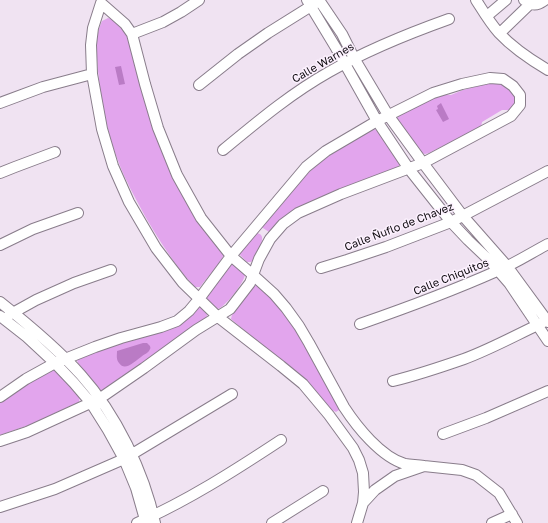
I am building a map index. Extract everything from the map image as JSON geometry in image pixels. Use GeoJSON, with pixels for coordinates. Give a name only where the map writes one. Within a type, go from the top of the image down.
{"type":"FeatureCollection","features":[{"type":"Feature","properties":{"kind":"street"},"geometry":{"type":"LineString","coordinates":[[132,34],[163,22],[199,0]]}},
{"type":"Feature","properties":{"kind":"street"},"geometry":{"type":"LineString","coordinates":[[476,0],[500,33],[535,63],[548,70]]}},
{"type":"Feature","properties":{"kind":"street"},"geometry":{"type":"LineString","coordinates":[[487,16],[506,0]]}},
{"type":"Feature","properties":{"kind":"street"},"geometry":{"type":"LineString","coordinates":[[357,523],[363,503],[364,492],[359,460],[353,448],[329,415],[303,384],[218,317],[183,283],[156,248],[128,202],[113,166],[102,129],[92,74],[91,45],[93,28],[100,1],[125,24],[132,34],[158,128],[177,175],[201,218],[231,256],[278,299],[299,326],[347,411],[380,449],[390,457],[400,462],[406,464],[462,470],[476,475],[499,493],[517,523]]}},
{"type":"Feature","properties":{"kind":"street"},"geometry":{"type":"LineString","coordinates":[[199,86],[233,58],[316,1],[342,34],[350,61],[377,121],[409,169],[451,222],[489,260],[509,283],[548,341]]}},
{"type":"Feature","properties":{"kind":"street"},"geometry":{"type":"LineString","coordinates":[[500,33],[527,2],[538,4],[546,1]]}},
{"type":"Feature","properties":{"kind":"street","name":"Calle Warnes"},"geometry":{"type":"LineString","coordinates":[[223,150],[286,100],[323,76],[378,46],[449,19]]}},
{"type":"Feature","properties":{"kind":"street"},"geometry":{"type":"LineString","coordinates":[[350,61],[462,216],[507,266],[548,321],[465,359],[393,381]]}},
{"type":"Feature","properties":{"kind":"street"},"geometry":{"type":"LineString","coordinates":[[0,103],[43,87],[92,74]]}},
{"type":"Feature","properties":{"kind":"street"},"geometry":{"type":"LineString","coordinates":[[0,397],[55,363],[94,347],[177,321],[200,299],[231,256],[306,167],[326,151],[377,121],[433,93],[462,84],[490,78],[503,79],[513,86],[520,95],[520,105],[511,116],[423,163],[341,194],[298,213],[283,224],[270,239],[259,259],[250,282],[230,309],[196,330],[95,401],[27,432],[0,441]]}},
{"type":"Feature","properties":{"kind":"street"},"geometry":{"type":"LineString","coordinates":[[0,173],[55,152]]}},
{"type":"Feature","properties":{"kind":"street","name":"Calle Ñuflo de Chavez"},"geometry":{"type":"LineString","coordinates":[[321,268],[386,247],[451,222],[548,171]]}},
{"type":"Feature","properties":{"kind":"street"},"geometry":{"type":"LineString","coordinates":[[0,245],[33,229],[78,213]]}},
{"type":"Feature","properties":{"kind":"street"},"geometry":{"type":"LineString","coordinates":[[252,231],[260,231],[264,234],[267,245]]}},
{"type":"Feature","properties":{"kind":"street","name":"Calle Chiquitos"},"geometry":{"type":"LineString","coordinates":[[360,324],[397,312],[498,271],[548,244]]}},
{"type":"Feature","properties":{"kind":"street"},"geometry":{"type":"LineString","coordinates":[[1,318],[74,283],[111,270]]}},
{"type":"Feature","properties":{"kind":"street"},"geometry":{"type":"LineString","coordinates":[[0,302],[34,329],[66,359],[81,376],[95,401],[108,430],[128,457],[147,521],[229,474],[281,440]]}},
{"type":"Feature","properties":{"kind":"street"},"geometry":{"type":"LineString","coordinates":[[1,318],[27,337],[74,383],[95,401]]}},
{"type":"Feature","properties":{"kind":"street"},"geometry":{"type":"LineString","coordinates":[[443,434],[486,418],[548,391]]}},
{"type":"Feature","properties":{"kind":"street"},"geometry":{"type":"LineString","coordinates":[[0,507],[55,489],[128,457],[232,394]]}},
{"type":"Feature","properties":{"kind":"street"},"geometry":{"type":"LineString","coordinates":[[329,415],[340,414],[343,410],[347,411]]}},
{"type":"Feature","properties":{"kind":"street"},"geometry":{"type":"LineString","coordinates":[[338,427],[347,411]]}},
{"type":"Feature","properties":{"kind":"street"},"geometry":{"type":"LineString","coordinates":[[363,503],[375,490],[395,476],[424,466]]}},
{"type":"Feature","properties":{"kind":"street"},"geometry":{"type":"LineString","coordinates":[[272,523],[322,491]]}},
{"type":"Feature","properties":{"kind":"street"},"geometry":{"type":"LineString","coordinates":[[492,523],[512,514]]}},
{"type":"Feature","properties":{"kind":"shaded area"},"geometry":{"type":"Polygon","coordinates":[[[108,18],[115,20],[127,33],[145,103],[169,168],[179,189],[193,212],[224,254],[200,287],[195,287],[173,261],[145,216],[130,188],[116,155],[103,107],[98,71],[97,40],[99,27],[102,21],[108,18]]]}},
{"type":"Feature","properties":{"kind":"shaded area"},"geometry":{"type":"Polygon","coordinates":[[[121,66],[125,84],[119,85],[115,67],[121,66]]]}},
{"type":"Feature","properties":{"kind":"shaded area"},"geometry":{"type":"Polygon","coordinates":[[[487,81],[506,85],[513,91],[517,101],[512,110],[502,110],[482,122],[481,127],[429,153],[421,153],[397,119],[399,113],[408,108],[444,95],[451,95],[478,86],[487,81]]]}},
{"type":"Feature","properties":{"kind":"shaded area"},"geometry":{"type":"Polygon","coordinates":[[[441,103],[449,119],[443,122],[436,110],[438,109],[437,106],[441,103]]]}},
{"type":"Feature","properties":{"kind":"shaded area"},"geometry":{"type":"Polygon","coordinates":[[[372,128],[378,131],[399,162],[399,167],[269,232],[260,226],[301,180],[320,162],[372,128]]]}},
{"type":"Feature","properties":{"kind":"shaded area"},"geometry":{"type":"Polygon","coordinates":[[[257,233],[262,237],[260,247],[253,260],[251,262],[247,262],[240,255],[240,253],[257,233]]]}},
{"type":"Feature","properties":{"kind":"shaded area"},"geometry":{"type":"Polygon","coordinates":[[[233,264],[245,274],[244,278],[230,299],[218,309],[206,300],[207,292],[229,265],[233,264]]]}},
{"type":"Feature","properties":{"kind":"shaded area"},"geometry":{"type":"Polygon","coordinates":[[[255,285],[264,291],[276,304],[302,340],[340,405],[339,410],[336,412],[332,410],[296,373],[231,319],[240,300],[255,285]]]}},
{"type":"Feature","properties":{"kind":"shaded area"},"geometry":{"type":"Polygon","coordinates":[[[200,307],[204,308],[206,311],[207,317],[204,320],[113,385],[103,390],[99,390],[79,366],[77,360],[80,356],[200,307]]]}},
{"type":"Feature","properties":{"kind":"shaded area"},"geometry":{"type":"Polygon","coordinates":[[[147,343],[150,346],[148,352],[127,366],[119,363],[117,359],[117,351],[147,343]]]}},
{"type":"Feature","properties":{"kind":"shaded area"},"geometry":{"type":"Polygon","coordinates":[[[55,368],[80,396],[79,402],[32,424],[0,435],[0,401],[30,381],[55,368]]]}}]}
